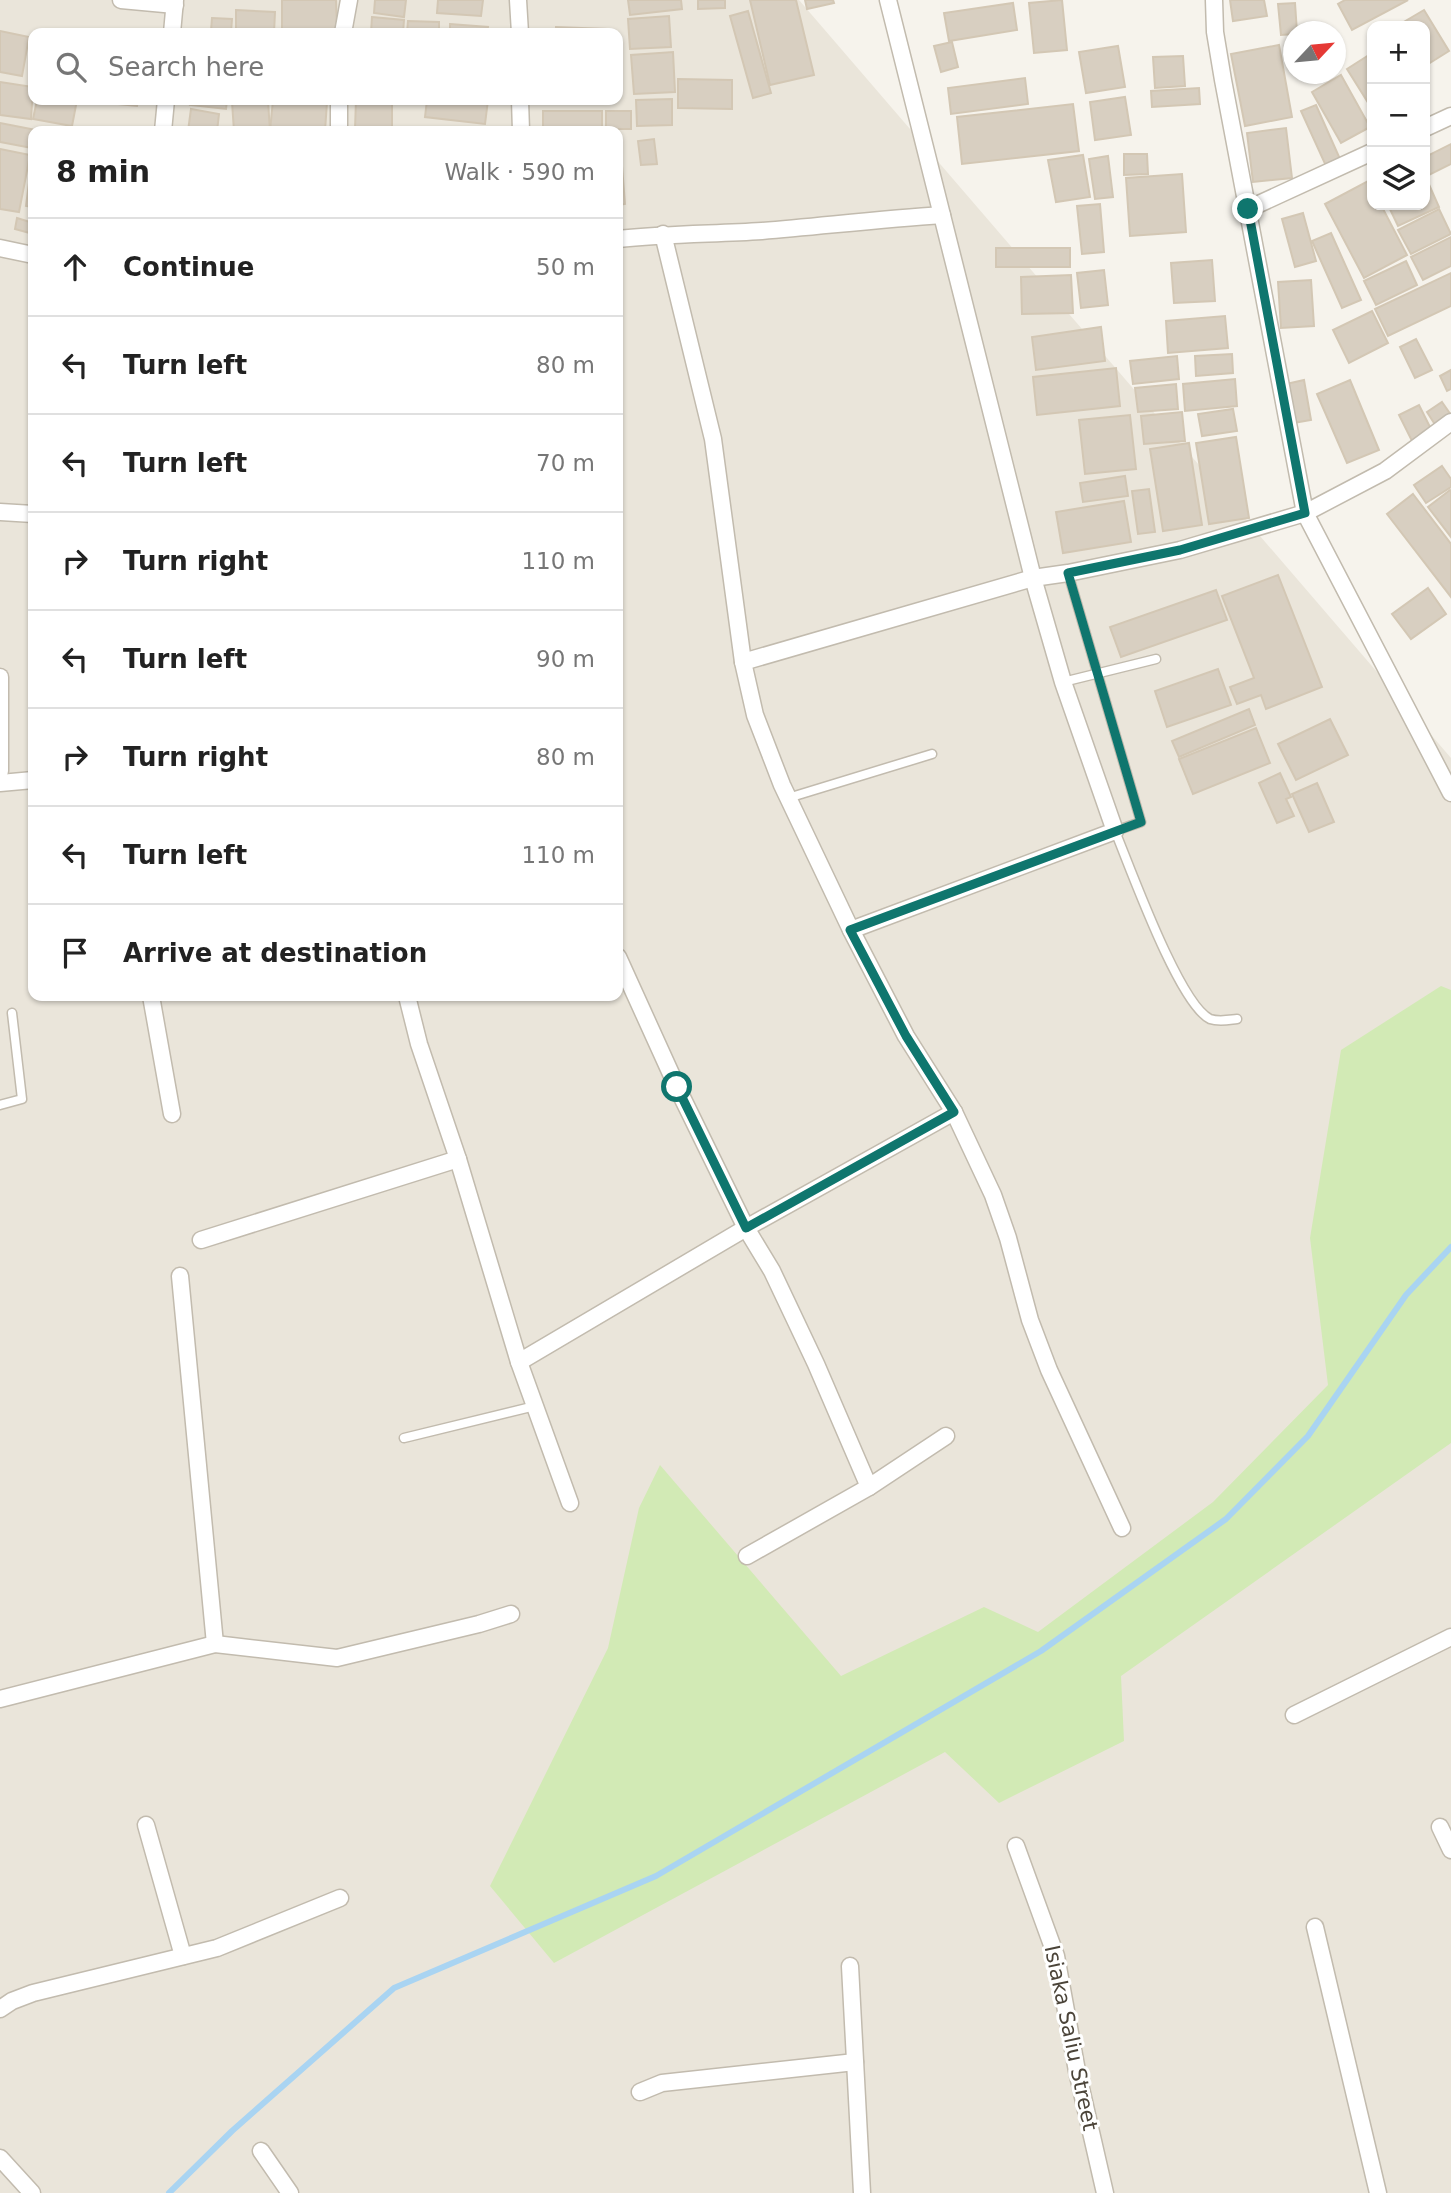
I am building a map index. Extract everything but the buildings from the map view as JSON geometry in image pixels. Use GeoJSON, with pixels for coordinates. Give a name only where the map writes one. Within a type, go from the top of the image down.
{"type":"FeatureCollection","features":[{"type":"Feature","properties":{"kind":"street"},"geometry":{"type":"LineString","coordinates":[[121,0],[175,3],[172,28]]}},
{"type":"Feature","properties":{"kind":"street"},"geometry":{"type":"LineString","coordinates":[[344,28],[349,0]]}},
{"type":"Feature","properties":{"kind":"street"},"geometry":{"type":"LineString","coordinates":[[518,0],[520,28]]}},
{"type":"Feature","properties":{"kind":"street"},"geometry":{"type":"LineString","coordinates":[[850,930],[1115,831],[1063,682],[1033,578],[888,0]]}},
{"type":"Feature","properties":{"kind":"street"},"geometry":{"type":"LineString","coordinates":[[1214,0],[1215,32],[1305,513],[1451,793]]}},
{"type":"Feature","properties":{"kind":"street"},"geometry":{"type":"LineString","coordinates":[[163,126],[166,105]]}},
{"type":"Feature","properties":{"kind":"street"},"geometry":{"type":"LineString","coordinates":[[339,105],[339,126]]}},
{"type":"Feature","properties":{"kind":"street"},"geometry":{"type":"LineString","coordinates":[[520,105],[521,126]]}},
{"type":"Feature","properties":{"kind":"street"},"geometry":{"type":"LineString","coordinates":[[1430,126],[1451,116]]}},
{"type":"Feature","properties":{"kind":"street"},"geometry":{"type":"LineString","coordinates":[[1248,209],[1367,154]]}},
{"type":"Feature","properties":{"kind":"street"},"geometry":{"type":"LineString","coordinates":[[623,238],[663,234],[760,231],[825,223],[943,215]]}},
{"type":"Feature","properties":{"kind":"street"},"geometry":{"type":"LineString","coordinates":[[663,234],[713,439],[743,662],[755,715],[788,798],[850,930],[906,1036],[954,1112],[993,1195],[1030,1320],[1049,1370],[1122,1528]]}},
{"type":"Feature","properties":{"kind":"street"},"geometry":{"type":"LineString","coordinates":[[0,248],[28,254]]}},
{"type":"Feature","properties":{"kind":"street"},"geometry":{"type":"LineString","coordinates":[[743,662],[1033,578],[1180,550],[1305,513],[1385,471],[1451,422]]}},
{"type":"Feature","properties":{"kind":"street"},"geometry":{"type":"LineString","coordinates":[[0,512],[28,514]]}},
{"type":"Feature","properties":{"kind":"street"},"geometry":{"type":"LineString","coordinates":[[0,677],[0,771]]}},
{"type":"Feature","properties":{"kind":"street"},"geometry":{"type":"LineString","coordinates":[[1437,764],[1451,753]]}},
{"type":"Feature","properties":{"kind":"street"},"geometry":{"type":"LineString","coordinates":[[0,783],[28,780]]}},
{"type":"Feature","properties":{"kind":"street"},"geometry":{"type":"LineString","coordinates":[[623,968],[746,1228],[772,1271],[869,1487]]}},
{"type":"Feature","properties":{"kind":"street"},"geometry":{"type":"LineString","coordinates":[[152,1001],[172,1114]]}},
{"type":"Feature","properties":{"kind":"street"},"geometry":{"type":"LineString","coordinates":[[408,1001],[419,1044],[458,1159],[519,1362],[570,1503]]}},
{"type":"Feature","properties":{"kind":"street"},"geometry":{"type":"LineString","coordinates":[[519,1362],[746,1228],[954,1112]]}},
{"type":"Feature","properties":{"kind":"street"},"geometry":{"type":"LineString","coordinates":[[201,1240],[458,1159]]}},
{"type":"Feature","properties":{"kind":"street"},"geometry":{"type":"LineString","coordinates":[[180,1276],[215,1644]]}},
{"type":"Feature","properties":{"kind":"street"},"geometry":{"type":"LineString","coordinates":[[747,1556],[869,1487],[946,1436]]}},
{"type":"Feature","properties":{"kind":"street"},"geometry":{"type":"LineString","coordinates":[[0,1699],[215,1644],[337,1658],[441,1634],[511,1614]]}},
{"type":"Feature","properties":{"kind":"street"},"geometry":{"type":"LineString","coordinates":[[1294,1715],[1451,1637]]}},
{"type":"Feature","properties":{"kind":"street"},"geometry":{"type":"LineString","coordinates":[[146,1825],[183,1956]]}},
{"type":"Feature","properties":{"kind":"street"},"geometry":{"type":"LineString","coordinates":[[1440,1827],[1451,1850]]}},
{"type":"Feature","properties":{"kind":"street","name":"Isiaka Saliu Street"},"geometry":{"type":"LineString","coordinates":[[1016,1846],[1056,1956],[1077,2071],[1105,2193]]}},
{"type":"Feature","properties":{"kind":"street"},"geometry":{"type":"LineString","coordinates":[[0,2009],[33,1993],[217,1948],[340,1898]]}},
{"type":"Feature","properties":{"kind":"street"},"geometry":{"type":"LineString","coordinates":[[1315,1927],[1378,2193]]}},
{"type":"Feature","properties":{"kind":"street"},"geometry":{"type":"LineString","coordinates":[[850,1966],[862,2193]]}},
{"type":"Feature","properties":{"kind":"street"},"geometry":{"type":"LineString","coordinates":[[640,2092],[662,2083],[855,2062]]}},
{"type":"Feature","properties":{"kind":"street"},"geometry":{"type":"LineString","coordinates":[[261,2151],[290,2193]]}},
{"type":"Feature","properties":{"kind":"street"},"geometry":{"type":"LineString","coordinates":[[0,2158],[32,2193]]}},
{"type":"Feature","properties":{"kind":"lane"},"geometry":{"type":"LineString","coordinates":[[1068,573],[1141,822],[1115,831],[1179,982],[1207,1017],[1221,1021],[1237,1019]]}},
{"type":"Feature","properties":{"kind":"lane"},"geometry":{"type":"LineString","coordinates":[[1063,682],[1156,659]]}},
{"type":"Feature","properties":{"kind":"lane"},"geometry":{"type":"LineString","coordinates":[[788,798],[932,754]]}},
{"type":"Feature","properties":{"kind":"lane"},"geometry":{"type":"LineString","coordinates":[[0,1105],[22,1099],[12,1013]]}},
{"type":"Feature","properties":{"kind":"lane"},"geometry":{"type":"LineString","coordinates":[[404,1438],[535,1406]]}},
{"type":"Feature","properties":{"kind":"shaded area"},"geometry":{"type":"Polygon","coordinates":[[[0,0],[799,0],[1451,758],[1451,2193],[0,2193],[0,0]]]}},
{"type":"Feature","properties":{"kind":"green space"},"geometry":{"type":"Polygon","coordinates":[[[1441,986],[1451,990],[1451,1443],[1121,1676],[1124,1741],[999,1803],[945,1752],[554,1963],[490,1886],[608,1648],[639,1508],[660,1465],[841,1676],[984,1607],[1038,1632],[1213,1502],[1328,1385],[1310,1238],[1341,1050],[1441,986]]]}},
{"type":"Feature","properties":{"kind":"waterway"},"geometry":{"type":"LineString","coordinates":[[169,2193],[232,2131],[394,1988],[656,1876],[1041,1651],[1226,1519],[1308,1436],[1406,1295],[1451,1247]]}},
{"type":"Feature","properties":{"kind":"route"},"geometry":{"type":"LineString","coordinates":[[677,1087],[746,1228],[954,1112],[906,1036],[850,930],[1141,822],[1068,573],[1180,550],[1305,513],[1248,209]]}}]}
